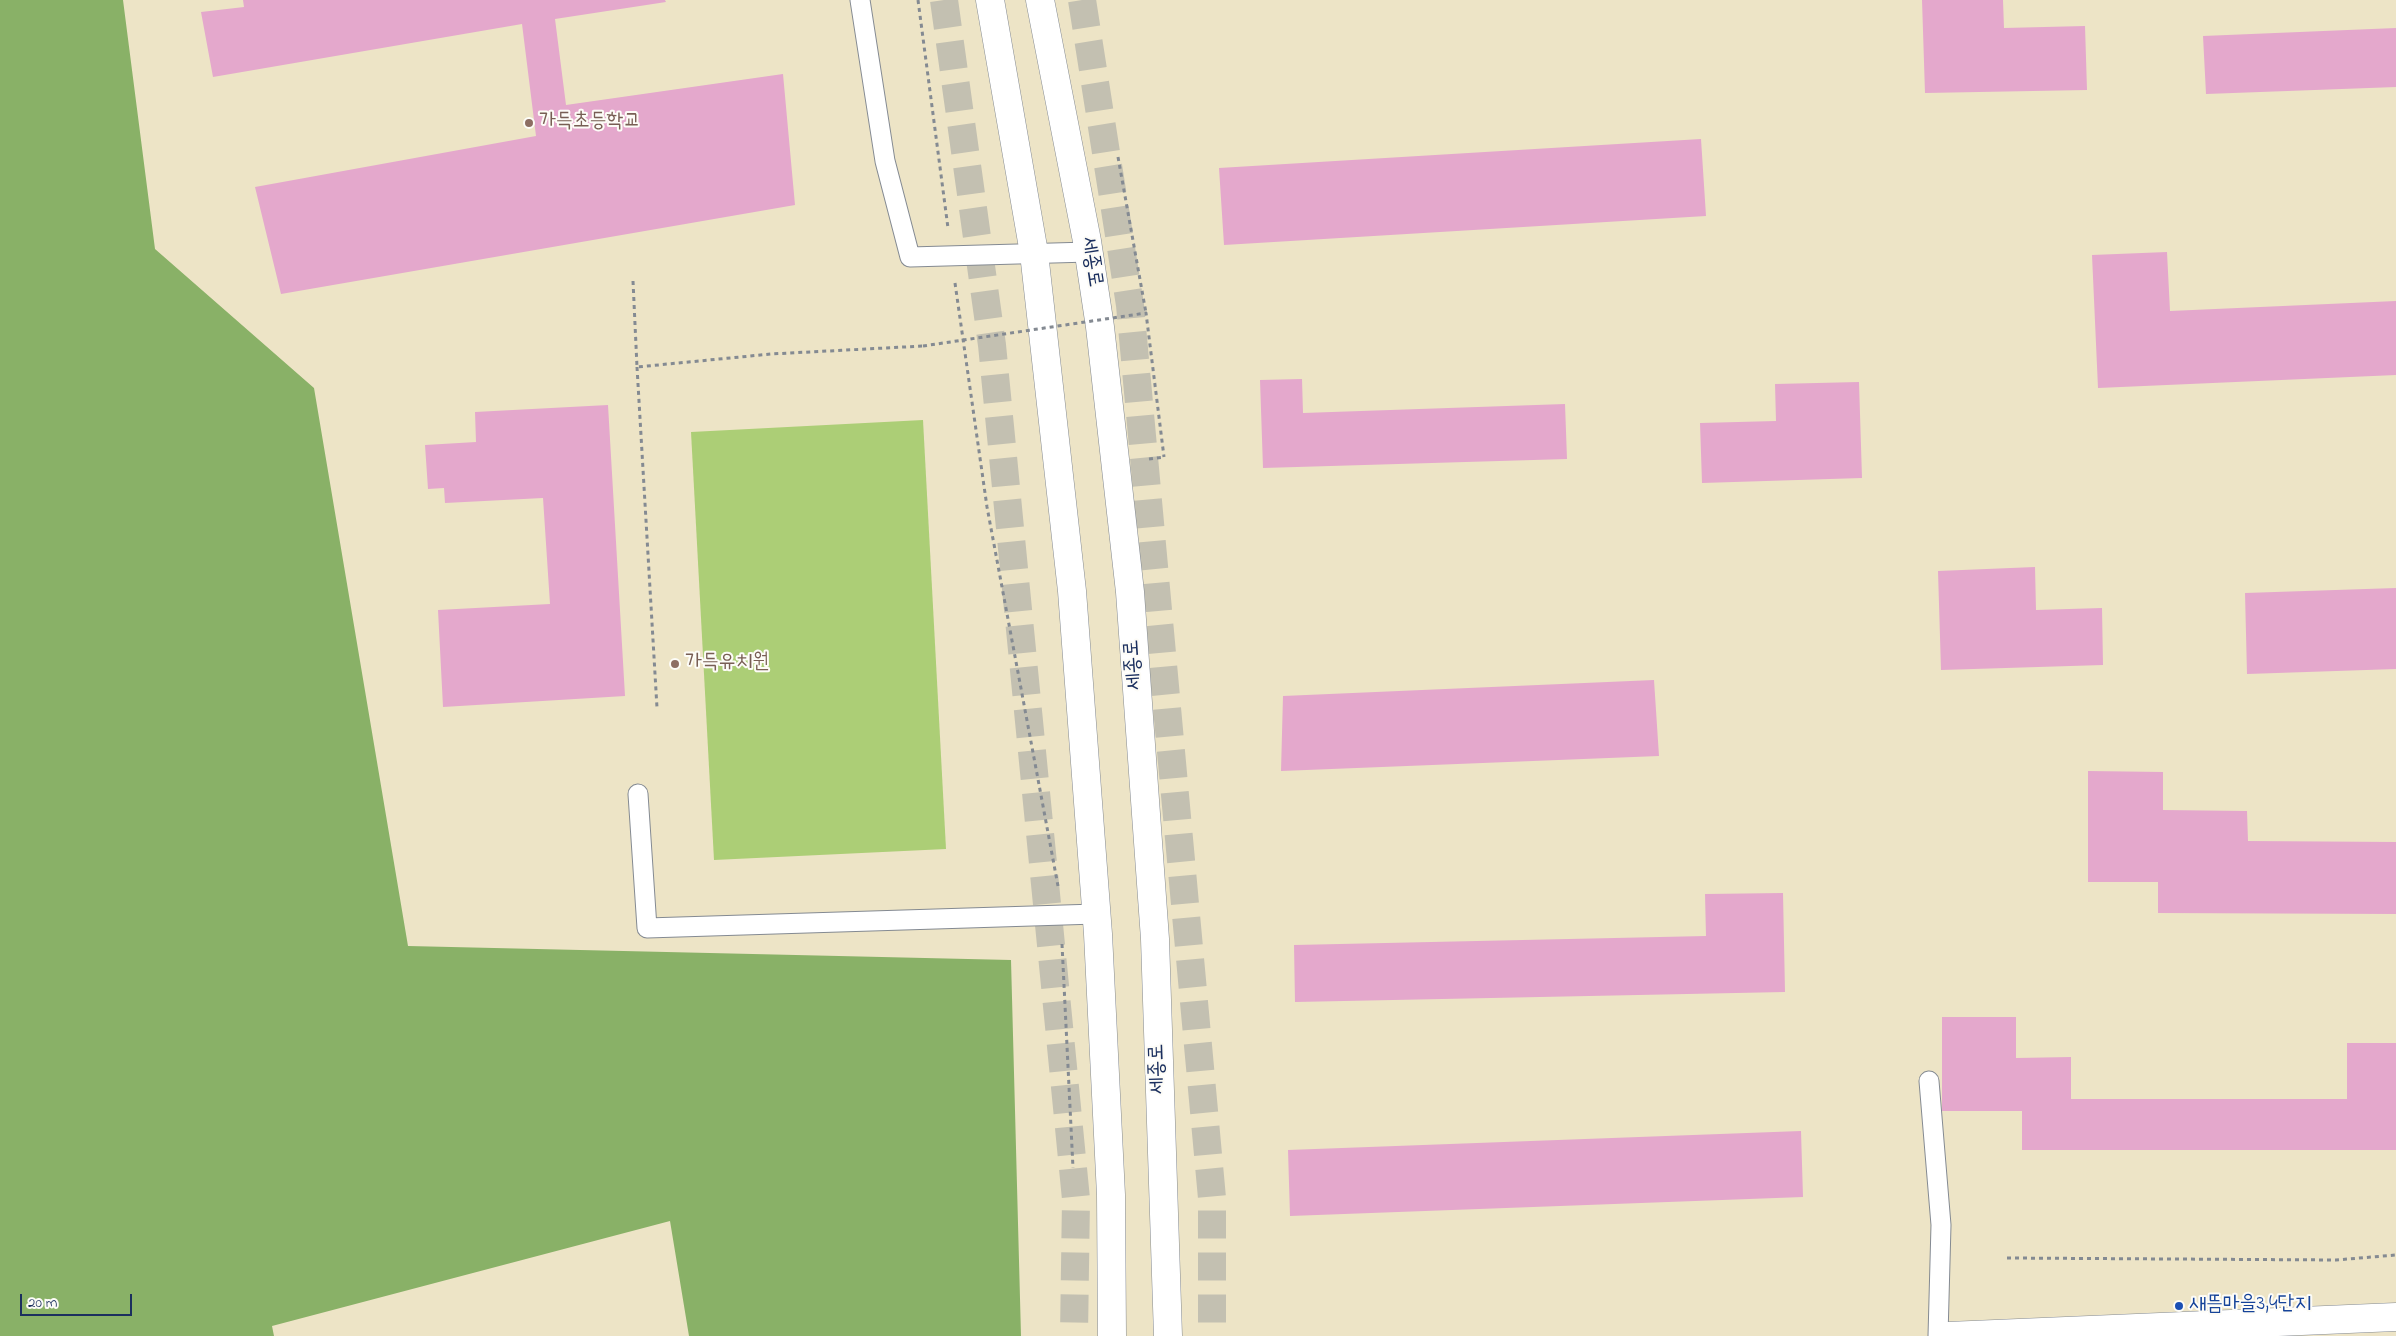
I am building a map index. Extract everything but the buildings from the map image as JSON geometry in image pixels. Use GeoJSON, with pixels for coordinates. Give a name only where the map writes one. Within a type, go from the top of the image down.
{"type":"FeatureCollection","features":[{"type":"Feature","properties":{"kind":"main road"},"geometry":{"type":"LineString","coordinates":[[990,0],[1034,253],[1072,590],[1096,914],[1111,1195],[1112,1336]]}},
{"type":"Feature","properties":{"kind":"main road","name":"세종로"},"geometry":{"type":"LineString","coordinates":[[1040,0],[1088,252],[1100,327],[1132,612],[1155,939],[1168,1336]]}},
{"type":"Feature","properties":{"kind":"main road"},"geometry":{"type":"LineString","coordinates":[[1948,1336],[2396,1317]]}},
{"type":"Feature","properties":{"kind":"lane"},"geometry":{"type":"LineString","coordinates":[[860,0],[885,161],[910,257],[1088,252]]}},
{"type":"Feature","properties":{"kind":"lane"},"geometry":{"type":"LineString","coordinates":[[638,794],[647,928],[1096,914]]}},
{"type":"Feature","properties":{"kind":"lane"},"geometry":{"type":"LineString","coordinates":[[1929,1081],[1941,1225],[1938,1336]]}},
{"type":"Feature","properties":{"kind":"path"},"geometry":{"type":"LineString","coordinates":[[918,0],[951,255],[987,507],[1059,890],[1074,1170]]}},
{"type":"Feature","properties":{"kind":"path"},"geometry":{"type":"LineString","coordinates":[[1118,157],[1146,313],[1164,457]]}},
{"type":"Feature","properties":{"kind":"path"},"geometry":{"type":"LineString","coordinates":[[633,280],[658,708]]}},
{"type":"Feature","properties":{"kind":"path"},"geometry":{"type":"LineString","coordinates":[[637,367],[772,354],[923,346],[1146,313]]}},
{"type":"Feature","properties":{"kind":"path"},"geometry":{"type":"LineString","coordinates":[[2008,1258],[2336,1260],[2396,1255]]}},
{"type":"Feature","properties":{"kind":"green space"},"geometry":{"type":"Polygon","coordinates":[[[0,0],[123,0],[155,249],[314,388],[408,946],[1011,960],[1021,1336],[689,1336],[670,1221],[272,1326],[274,1336],[0,1336],[0,0]]]}},
{"type":"Feature","properties":{"kind":"green space"},"geometry":{"type":"Polygon","coordinates":[[[923,420],[946,849],[714,860],[691,432],[923,420]]]}},
{"type":"Feature","properties":{"kind":"tunnel"},"geometry":{"type":"LineString","coordinates":[[944,0],[992,345],[1076,1199],[1074,1336]]}},
{"type":"Feature","properties":{"kind":"tunnel"},"geometry":{"type":"LineString","coordinates":[[1082,0],[1130,305],[1212,1198],[1212,1336]]}},
{"type":"Feature","properties":{"kind":"place","name":"가득초등학교"},"geometry":{"type":"Point","coordinates":[529,123]}},
{"type":"Feature","properties":{"kind":"place","name":"가득유치원"},"geometry":{"type":"Point","coordinates":[675,664]}},
{"type":"Feature","properties":{"kind":"place","name":"새뜸마을3,4단지"},"geometry":{"type":"Point","coordinates":[2179,1306]}}]}
